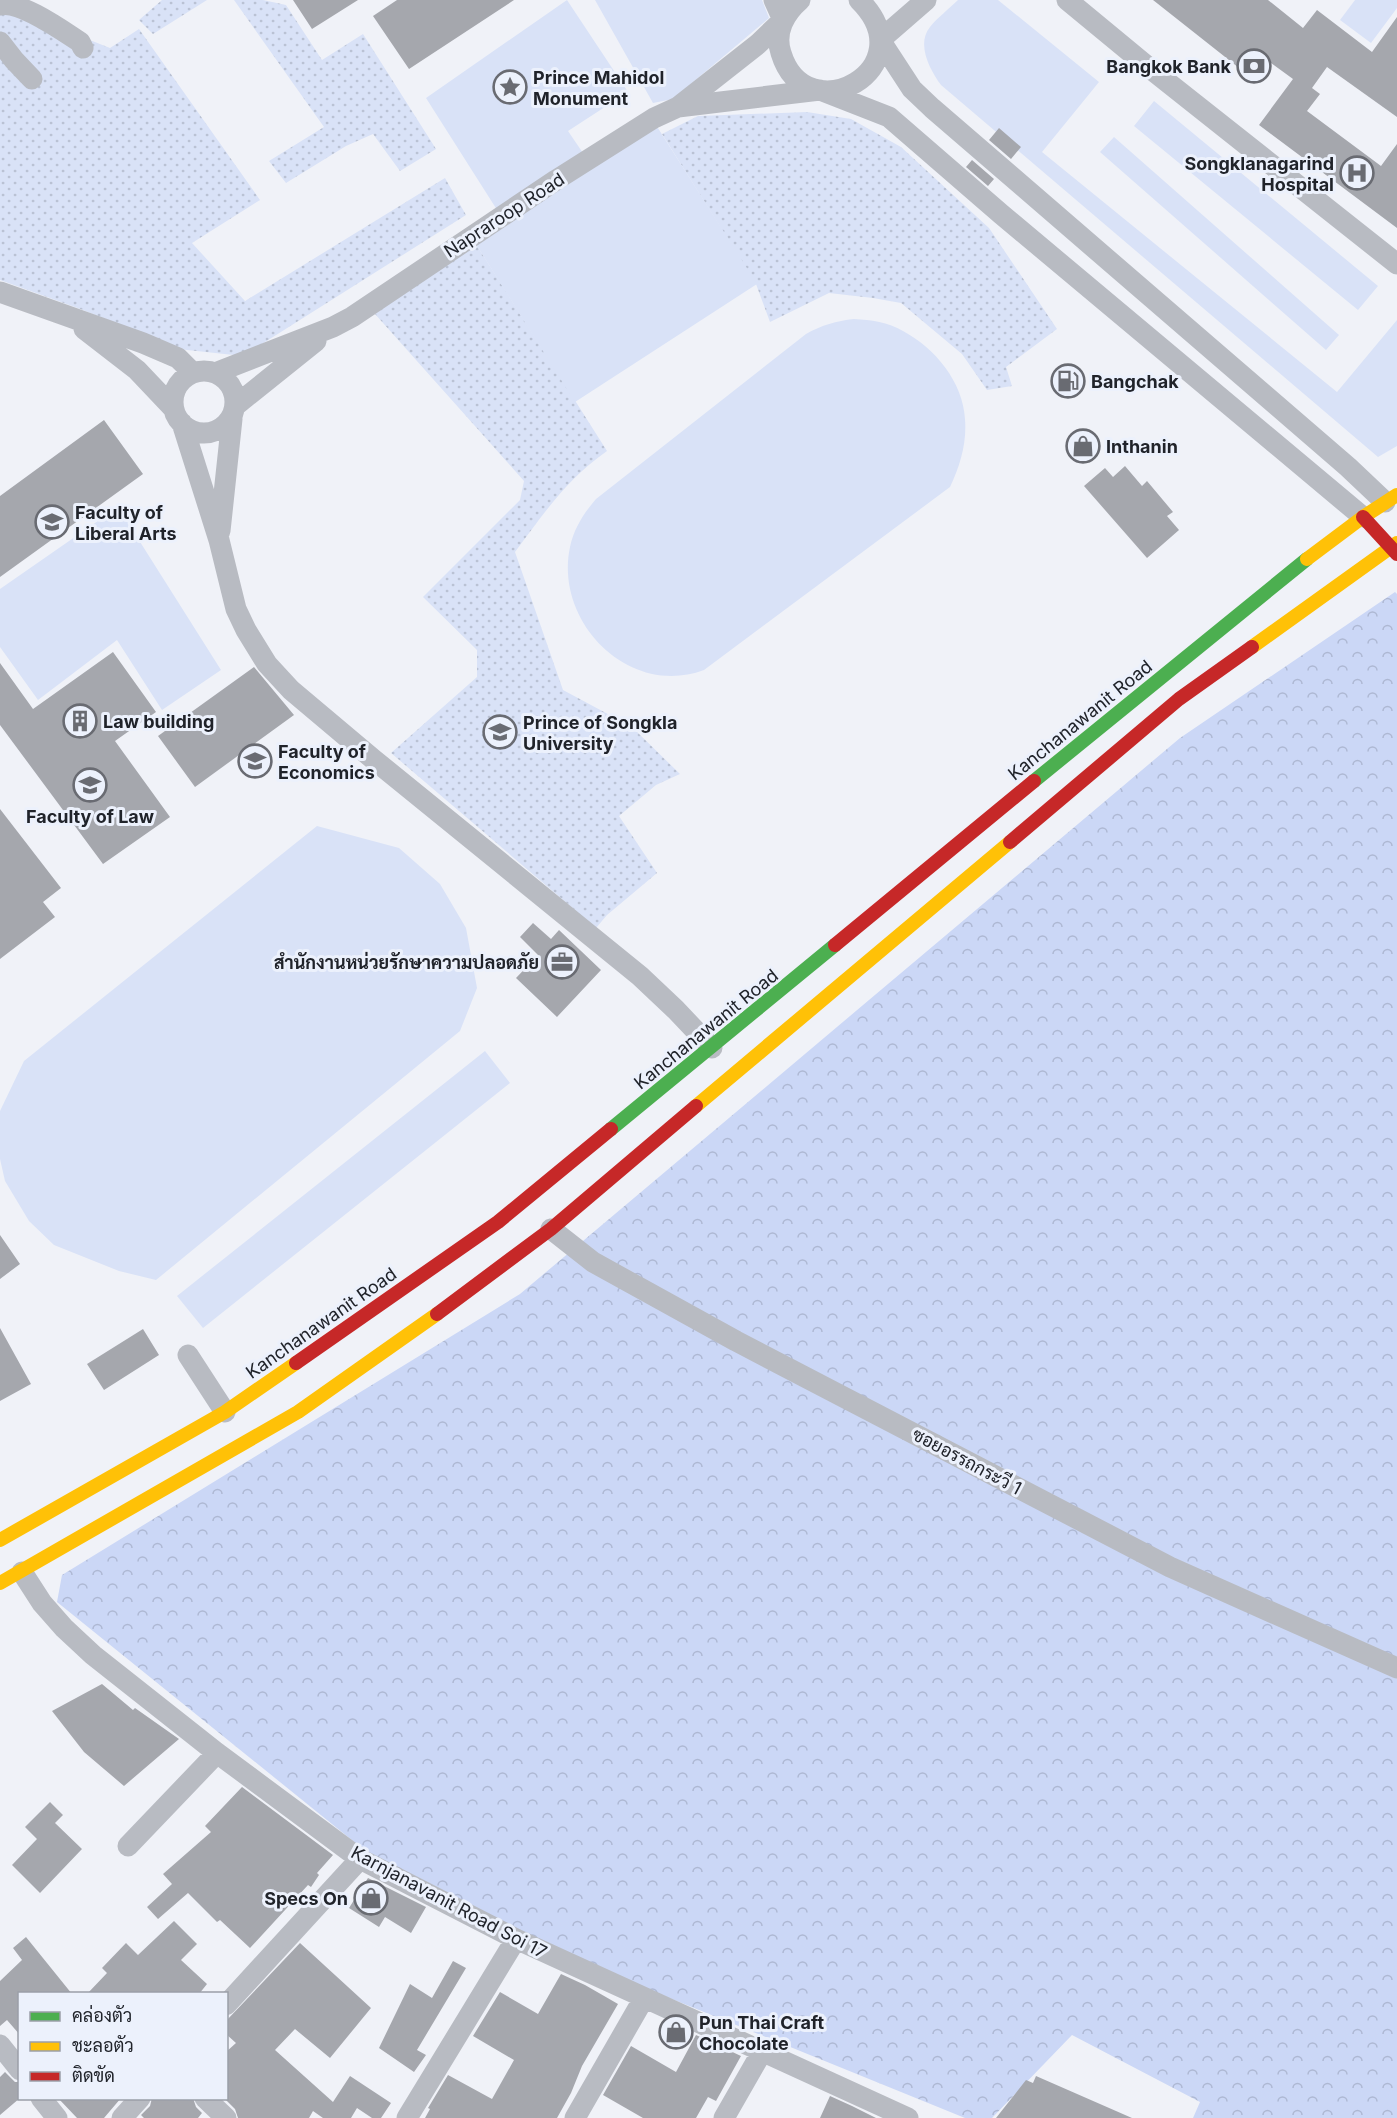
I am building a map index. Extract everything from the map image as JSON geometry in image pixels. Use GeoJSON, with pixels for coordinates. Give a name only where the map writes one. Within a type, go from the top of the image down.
{"type":"FeatureCollection","features":[{"type":"Feature","properties":{"kind":"main road","name":"Kanchanawanit Road"},"geometry":{"type":"LineString","coordinates":[[0,1583],[298,1412],[385,1352],[551,1229],[724,1060],[1119,711],[1363,517],[1393,504]]}},
{"type":"Feature","properties":{"kind":"main road"},"geometry":{"type":"LineString","coordinates":[[1363,517],[1395,548]]}},
{"type":"Feature","properties":{"kind":"main road","name":"Kanchanawanit Road"},"geometry":{"type":"LineString","coordinates":[[0,1540],[225,1412],[498,1222],[724,1060],[1171,705],[1395,548]]}},
{"type":"Feature","properties":{"kind":"street"},"geometry":{"type":"LineString","coordinates":[[774,0],[783,20],[779,42],[784,64],[794,76],[806,85],[889,117],[1001,214],[1363,517]]}},
{"type":"Feature","properties":{"kind":"street","name":"Napraroop Road"},"geometry":{"type":"LineString","coordinates":[[233,412],[333,327],[556,180],[654,118],[678,107],[758,45],[800,0]]}},
{"type":"Feature","properties":{"kind":"street"},"geometry":{"type":"LineString","coordinates":[[859,0],[869,10],[877,24],[880,40],[912,89],[932,108],[1393,504]]}},
{"type":"Feature","properties":{"kind":"street"},"geometry":{"type":"LineString","coordinates":[[880,40],[926,0]]}},
{"type":"Feature","properties":{"kind":"street"},"geometry":{"type":"LineString","coordinates":[[1067,0],[1397,264]]}},
{"type":"Feature","properties":{"kind":"street"},"geometry":{"type":"LineString","coordinates":[[0,5],[9,3],[22,8],[80,42],[83,48]]}},
{"type":"Feature","properties":{"kind":"street","name":"Napraroop Road"},"geometry":{"type":"LineString","coordinates":[[678,107],[820,90],[835,91],[849,87],[862,79],[872,68],[878,54],[880,40]]}},
{"type":"Feature","properties":{"kind":"street"},"geometry":{"type":"LineString","coordinates":[[0,42],[32,79]]}},
{"type":"Feature","properties":{"kind":"street"},"geometry":{"type":"LineString","coordinates":[[0,292],[152,347],[178,358],[192,372]]}},
{"type":"Feature","properties":{"kind":"street"},"geometry":{"type":"LineString","coordinates":[[64,315],[120,355],[166,398],[177,415],[198,433],[217,432],[226,426],[233,412]]}},
{"type":"Feature","properties":{"kind":"street","name":"Napraroop Road"},"geometry":{"type":"LineString","coordinates":[[216,373],[333,327]]}},
{"type":"Feature","properties":{"kind":"street"},"geometry":{"type":"LineString","coordinates":[[219,540],[234,394],[216,373],[192,372],[182,378],[172,397],[219,540],[236,609],[255,646],[279,677],[373,759],[640,976],[724,1060]]}},
{"type":"Feature","properties":{"kind":"street","name":"ซอยอรรถกระวี 1"},"geometry":{"type":"LineString","coordinates":[[551,1229],[594,1262],[716,1329],[1138,1551],[1397,1668]]}},
{"type":"Feature","properties":{"kind":"street"},"geometry":{"type":"LineString","coordinates":[[188,1355],[225,1412]]}},
{"type":"Feature","properties":{"kind":"street","name":"Karnjanavanit Road Soi 17"},"geometry":{"type":"LineString","coordinates":[[22,1572],[42,1604],[93,1655],[217,1754],[360,1859],[516,1939],[908,2118]]}},
{"type":"Feature","properties":{"kind":"street"},"geometry":{"type":"LineString","coordinates":[[128,1846],[217,1754]]}},
{"type":"Feature","properties":{"kind":"street"},"geometry":{"type":"LineString","coordinates":[[228,2003],[360,1859]]}},
{"type":"Feature","properties":{"kind":"street"},"geometry":{"type":"LineString","coordinates":[[407,2118],[516,1939]]}},
{"type":"Feature","properties":{"kind":"street"},"geometry":{"type":"LineString","coordinates":[[575,2118],[644,1998]]}},
{"type":"Feature","properties":{"kind":"street"},"geometry":{"type":"LineString","coordinates":[[0,2045],[18,2068]]}},
{"type":"Feature","properties":{"kind":"street"},"geometry":{"type":"LineString","coordinates":[[724,2118],[763,2050]]}},
{"type":"Feature","properties":{"kind":"street"},"geometry":{"type":"LineString","coordinates":[[43,2100],[57,2118]]}},
{"type":"Feature","properties":{"kind":"street"},"geometry":{"type":"LineString","coordinates":[[122,2118],[138,2100]]}},
{"type":"Feature","properties":{"kind":"street"},"geometry":{"type":"LineString","coordinates":[[207,2100],[226,2118]]}},
{"type":"Feature","properties":{"kind":"green space"},"geometry":{"type":"Polygon","coordinates":[[[1395,592],[1397,594],[1397,2118],[1193,2118],[1200,2102],[1072,2035],[992,2118],[965,2118],[566,1956],[379,1862],[57,1602],[62,1575],[520,1294],[1180,738],[1395,592]]]}},
{"type":"Feature","properties":{"kind":"shaded area"},"geometry":{"type":"Polygon","coordinates":[[[162,0],[207,0],[153,34],[139,20],[162,0]]]}},
{"type":"Feature","properties":{"kind":"shaded area"},"geometry":{"type":"Polygon","coordinates":[[[234,0],[263,0],[286,5],[322,60],[363,34],[436,149],[400,171],[373,134],[346,146],[286,183],[269,161],[324,127],[234,0]]]}},
{"type":"Feature","properties":{"kind":"shaded area"},"geometry":{"type":"Polygon","coordinates":[[[567,0],[628,92],[568,131],[585,156],[499,213],[426,98],[567,0]]]}},
{"type":"Feature","properties":{"kind":"shaded area"},"geometry":{"type":"Polygon","coordinates":[[[595,0],[762,0],[769,18],[673,99],[653,103],[595,0]]]}},
{"type":"Feature","properties":{"kind":"shaded area"},"geometry":{"type":"Polygon","coordinates":[[[958,0],[998,0],[1099,82],[1042,152],[1337,392],[1397,320],[1397,446],[1378,457],[941,85],[929,65],[924,41],[930,27],[958,0]]]}},
{"type":"Feature","properties":{"kind":"shaded area"},"geometry":{"type":"Polygon","coordinates":[[[1355,0],[1397,0],[1397,8],[1371,43],[1340,20],[1355,0]]]}},
{"type":"Feature","properties":{"kind":"shaded area"},"geometry":{"type":"Polygon","coordinates":[[[4,6],[110,48],[139,29],[260,200],[192,243],[245,301],[445,178],[466,215],[243,356],[178,349],[83,310],[0,280],[0,11],[4,6]]]}},
{"type":"Feature","properties":{"kind":"shaded area"},"geometry":{"type":"Polygon","coordinates":[[[1154,101],[1378,286],[1358,310],[1134,126],[1154,101]]]}},
{"type":"Feature","properties":{"kind":"shaded area"},"geometry":{"type":"Polygon","coordinates":[[[807,112],[851,119],[901,147],[989,228],[1057,329],[1006,367],[1012,386],[987,390],[962,354],[901,303],[829,293],[770,322],[756,284],[662,134],[698,116],[807,112]]]}},
{"type":"Feature","properties":{"kind":"shaded area"},"geometry":{"type":"Polygon","coordinates":[[[656,125],[757,284],[575,402],[474,241],[656,125]]]}},
{"type":"Feature","properties":{"kind":"shaded area"},"geometry":{"type":"Polygon","coordinates":[[[1114,137],[1339,335],[1326,350],[1100,152],[1114,137]]]}},
{"type":"Feature","properties":{"kind":"shaded area"},"geometry":{"type":"Polygon","coordinates":[[[474,241],[607,451],[568,485],[515,552],[563,690],[632,727],[680,774],[656,785],[619,816],[657,873],[607,915],[596,928],[391,753],[477,677],[477,650],[423,597],[520,500],[524,481],[375,314],[474,241]]]}},
{"type":"Feature","properties":{"kind":"shaded area"},"geometry":{"type":"Polygon","coordinates":[[[854,319],[885,324],[915,338],[936,357],[953,379],[963,405],[965,437],[957,471],[950,487],[704,670],[676,676],[649,673],[624,663],[603,647],[586,626],[574,602],[568,575],[570,547],[574,533],[584,515],[596,499],[806,334],[829,324],[854,319]]]}},
{"type":"Feature","properties":{"kind":"shaded area"},"geometry":{"type":"Polygon","coordinates":[[[118,507],[221,670],[162,710],[117,640],[38,700],[0,647],[0,589],[118,507]]]}},
{"type":"Feature","properties":{"kind":"shaded area"},"geometry":{"type":"Polygon","coordinates":[[[317,826],[399,848],[440,884],[466,928],[477,988],[460,1031],[156,1280],[119,1271],[54,1245],[29,1221],[5,1181],[0,1159],[0,1111],[24,1061],[317,826]]]}},
{"type":"Feature","properties":{"kind":"shaded area"},"geometry":{"type":"Polygon","coordinates":[[[485,1051],[510,1083],[203,1328],[177,1296],[485,1051]]]}},
{"type":"Feature","properties":{"kind":"building"},"geometry":{"type":"Polygon","coordinates":[[[293,0],[358,0],[312,29],[293,0]]]}},
{"type":"Feature","properties":{"kind":"building"},"geometry":{"type":"Polygon","coordinates":[[[397,0],[514,0],[409,69],[373,16],[397,0]]]}},
{"type":"Feature","properties":{"kind":"building"},"geometry":{"type":"Polygon","coordinates":[[[1153,0],[1268,0],[1303,28],[1317,10],[1372,52],[1397,17],[1397,117],[1327,67],[1312,88],[1320,94],[1307,111],[1381,166],[1397,144],[1397,228],[1259,125],[1293,79],[1267,60],[1253,79],[1153,0]]]}},
{"type":"Feature","properties":{"kind":"building"},"geometry":{"type":"Polygon","coordinates":[[[999,128],[1021,147],[1011,159],[989,140],[999,128]]]}},
{"type":"Feature","properties":{"kind":"building"},"geometry":{"type":"Polygon","coordinates":[[[972,160],[994,179],[988,186],[966,167],[972,160]]]}},
{"type":"Feature","properties":{"kind":"building"},"geometry":{"type":"Polygon","coordinates":[[[104,420],[143,474],[0,577],[0,496],[104,420]]]}},
{"type":"Feature","properties":{"kind":"building"},"geometry":{"type":"Polygon","coordinates":[[[1125,466],[1142,486],[1147,481],[1173,512],[1167,516],[1179,530],[1147,558],[1084,486],[1105,468],[1113,477],[1125,466]]]}},
{"type":"Feature","properties":{"kind":"building"},"geometry":{"type":"Polygon","coordinates":[[[113,652],[156,712],[115,741],[170,817],[103,864],[0,725],[0,663],[33,709],[113,652]]]}},
{"type":"Feature","properties":{"kind":"building"},"geometry":{"type":"Polygon","coordinates":[[[254,667],[294,715],[195,787],[158,736],[254,667]]]}},
{"type":"Feature","properties":{"kind":"building"},"geometry":{"type":"Polygon","coordinates":[[[0,809],[61,888],[43,902],[55,917],[0,959],[0,809]]]}},
{"type":"Feature","properties":{"kind":"building","name":"สำนักงานหน่วยรักษาความปลอดภัย"},"geometry":{"type":"Polygon","coordinates":[[[533,923],[551,939],[559,930],[601,970],[557,1017],[516,978],[538,955],[520,937],[533,923]]]}},
{"type":"Feature","properties":{"kind":"building"},"geometry":{"type":"Polygon","coordinates":[[[0,1235],[20,1264],[0,1279],[0,1235]]]}},
{"type":"Feature","properties":{"kind":"building"},"geometry":{"type":"Polygon","coordinates":[[[0,1328],[31,1384],[0,1401],[0,1328]]]}},
{"type":"Feature","properties":{"kind":"building"},"geometry":{"type":"Polygon","coordinates":[[[143,1329],[159,1355],[104,1390],[87,1364],[143,1329]]]}},
{"type":"Feature","properties":{"kind":"building"},"geometry":{"type":"Polygon","coordinates":[[[102,1684],[133,1710],[135,1708],[179,1739],[124,1786],[84,1752],[52,1711],[102,1684]]]}},
{"type":"Feature","properties":{"kind":"building"},"geometry":{"type":"Polygon","coordinates":[[[242,1787],[333,1855],[317,1873],[319,1875],[311,1887],[308,1885],[250,1948],[220,1920],[217,1922],[188,1893],[158,1919],[147,1907],[172,1884],[163,1874],[211,1832],[205,1826],[242,1787]]]}},
{"type":"Feature","properties":{"kind":"building"},"geometry":{"type":"Polygon","coordinates":[[[50,1802],[63,1815],[55,1823],[82,1849],[40,1893],[12,1865],[37,1839],[25,1827],[50,1802]]]}},
{"type":"Feature","properties":{"kind":"building"},"geometry":{"type":"Polygon","coordinates":[[[368,1878],[426,1907],[411,1933],[385,1917],[379,1927],[349,1908],[368,1878]]]}},
{"type":"Feature","properties":{"kind":"building"},"geometry":{"type":"Polygon","coordinates":[[[174,1921],[197,1944],[181,1960],[207,1984],[201,1992],[89,1992],[107,1973],[102,1968],[126,1943],[138,1955],[174,1921]]]}},
{"type":"Feature","properties":{"kind":"building"},"geometry":{"type":"Polygon","coordinates":[[[26,1937],[70,1992],[18,1992],[18,2033],[7,2020],[0,2026],[0,1981],[22,1960],[13,1948],[26,1937]]]}},
{"type":"Feature","properties":{"kind":"building"},"geometry":{"type":"Polygon","coordinates":[[[300,1943],[371,2008],[330,2058],[295,2029],[275,2050],[333,2102],[350,2076],[391,2103],[381,2118],[372,2118],[357,2108],[351,2118],[323,2118],[313,2111],[309,2118],[238,2118],[235,2109],[226,2100],[228,2100],[228,2050],[236,2043],[228,2036],[228,2019],[300,1943]]]}},
{"type":"Feature","properties":{"kind":"building"},"geometry":{"type":"Polygon","coordinates":[[[453,1961],[466,1968],[417,2050],[426,2055],[414,2072],[379,2048],[410,1984],[432,1998],[453,1961]]]}},
{"type":"Feature","properties":{"kind":"building"},"geometry":{"type":"Polygon","coordinates":[[[561,1974],[618,2004],[582,2066],[557,2118],[425,2118],[430,2109],[428,2108],[448,2075],[492,2099],[514,2060],[473,2036],[500,1992],[538,2014],[561,1974]]]}},
{"type":"Feature","properties":{"kind":"building"},"geometry":{"type":"Polygon","coordinates":[[[696,2035],[741,2056],[716,2101],[708,2097],[696,2118],[643,2118],[603,2095],[631,2046],[676,2072],[696,2035]]]}},
{"type":"Feature","properties":{"kind":"building"},"geometry":{"type":"Polygon","coordinates":[[[5,2072],[15,2082],[18,2082],[18,2100],[0,2115],[0,2077],[5,2072]]]}},
{"type":"Feature","properties":{"kind":"building"},"geometry":{"type":"Polygon","coordinates":[[[1036,2076],[1132,2118],[996,2118],[1026,2080],[1033,2083],[1036,2076]]]}},
{"type":"Feature","properties":{"kind":"building"},"geometry":{"type":"Polygon","coordinates":[[[830,2096],[852,2106],[876,2118],[820,2118],[830,2096]]]}},
{"type":"Feature","properties":{"kind":"building"},"geometry":{"type":"Polygon","coordinates":[[[60,2100],[119,2100],[104,2118],[77,2118],[60,2100]]]}},
{"type":"Feature","properties":{"kind":"building"},"geometry":{"type":"Polygon","coordinates":[[[152,2100],[194,2100],[196,2107],[202,2113],[198,2118],[144,2118],[141,2115],[150,2106],[152,2100]]]}},
{"type":"Feature","properties":{"kind":"traffic: fast"},"geometry":{"type":"LineString","coordinates":[[1034,781],[1307,559]]}},
{"type":"Feature","properties":{"kind":"traffic: fast"},"geometry":{"type":"LineString","coordinates":[[611,1129],[835,945]]}},
{"type":"Feature","properties":{"kind":"traffic: slow"},"geometry":{"type":"LineString","coordinates":[[1307,559],[1397,495]]}},
{"type":"Feature","properties":{"kind":"traffic: slow"},"geometry":{"type":"LineString","coordinates":[[1252,647],[1397,543]]}},
{"type":"Feature","properties":{"kind":"traffic: slow"},"geometry":{"type":"LineString","coordinates":[[696,1106],[1010,842]]}},
{"type":"Feature","properties":{"kind":"traffic: slow"},"geometry":{"type":"LineString","coordinates":[[0,1583],[298,1412],[437,1314]]}},
{"type":"Feature","properties":{"kind":"traffic: slow"},"geometry":{"type":"LineString","coordinates":[[0,1540],[225,1412],[296,1363]]}},
{"type":"Feature","properties":{"kind":"traffic: jam"},"geometry":{"type":"LineString","coordinates":[[1363,517],[1397,554]]}},
{"type":"Feature","properties":{"kind":"traffic: jam"},"geometry":{"type":"LineString","coordinates":[[1010,842],[1179,699],[1252,647]]}},
{"type":"Feature","properties":{"kind":"traffic: jam"},"geometry":{"type":"LineString","coordinates":[[835,945],[1034,781]]}},
{"type":"Feature","properties":{"kind":"traffic: jam"},"geometry":{"type":"LineString","coordinates":[[437,1314],[551,1229],[696,1106]]}},
{"type":"Feature","properties":{"kind":"traffic: jam"},"geometry":{"type":"LineString","coordinates":[[296,1363],[498,1222],[611,1129]]}},
{"type":"Feature","properties":{"kind":"place","name":"Bangkok Bank"},"geometry":{"type":"Point","coordinates":[1254,66]}},
{"type":"Feature","properties":{"kind":"place","name":"Prince Mahidol Monument"},"geometry":{"type":"Point","coordinates":[510,87]}},
{"type":"Feature","properties":{"kind":"place","name":"Songklanagarind Hospital"},"geometry":{"type":"Point","coordinates":[1357,173]}},
{"type":"Feature","properties":{"kind":"place","name":"Bangchak"},"geometry":{"type":"Point","coordinates":[1068,381]}},
{"type":"Feature","properties":{"kind":"place","name":"Inthanin"},"geometry":{"type":"Point","coordinates":[1083,446]}},
{"type":"Feature","properties":{"kind":"place","name":"Faculty of Liberal Arts"},"geometry":{"type":"Point","coordinates":[52,522]}},
{"type":"Feature","properties":{"kind":"place","name":"Law building"},"geometry":{"type":"Point","coordinates":[80,721]}},
{"type":"Feature","properties":{"kind":"place","name":"Prince of Songkla University"},"geometry":{"type":"Point","coordinates":[500,732]}},
{"type":"Feature","properties":{"kind":"place","name":"Faculty of Economics"},"geometry":{"type":"Point","coordinates":[255,761]}},
{"type":"Feature","properties":{"kind":"place","name":"Faculty of Law"},"geometry":{"type":"Point","coordinates":[90,785]}},
{"type":"Feature","properties":{"kind":"place","name":"สำนักงานหน่วยรักษาความปลอดภัย"},"geometry":{"type":"Point","coordinates":[562,962]}},
{"type":"Feature","properties":{"kind":"place","name":"Specs On"},"geometry":{"type":"Point","coordinates":[371,1898]}},
{"type":"Feature","properties":{"kind":"place","name":"Pun Thai Craft Chocolate"},"geometry":{"type":"Point","coordinates":[676,2032]}}]}
